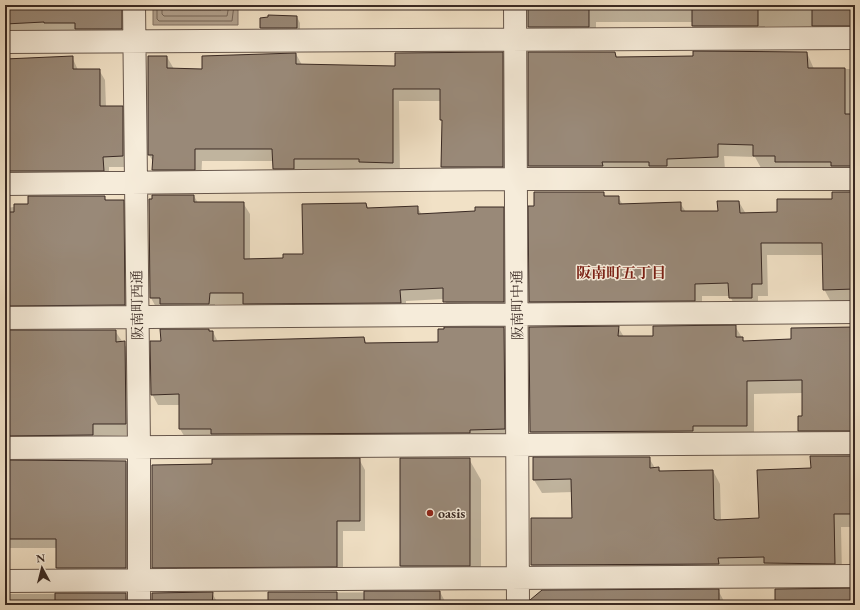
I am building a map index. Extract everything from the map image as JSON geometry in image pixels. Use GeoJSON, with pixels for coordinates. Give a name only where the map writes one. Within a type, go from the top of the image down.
{"type":"FeatureCollection","features":[{"type":"Feature","properties":{"kind":"street","name":"阪南町西通"},"geometry":{"type":"LineString","coordinates":[[134,5],[138,317],[139,605]]}},
{"type":"Feature","properties":{"kind":"street","name":"阪南町中通"},"geometry":{"type":"LineString","coordinates":[[516,5],[519,445],[518,605]]}},
{"type":"Feature","properties":{"kind":"street"},"geometry":{"type":"LineString","coordinates":[[5,42],[855,38]]}},
{"type":"Feature","properties":{"kind":"street"},"geometry":{"type":"LineString","coordinates":[[5,184],[136,184],[516,179],[855,180]]}},
{"type":"Feature","properties":{"kind":"street"},"geometry":{"type":"LineString","coordinates":[[5,318],[855,312]]}},
{"type":"Feature","properties":{"kind":"street"},"geometry":{"type":"LineString","coordinates":[[5,448],[855,443]]}},
{"type":"Feature","properties":{"kind":"street"},"geometry":{"type":"LineString","coordinates":[[5,581],[139,579],[855,576]]}},
{"type":"Feature","properties":{"kind":"water"},"geometry":{"type":"Polygon","coordinates":[[[153,5],[238,5],[238,25],[153,25],[153,5]]]}},
{"type":"Feature","properties":{"kind":"building"},"geometry":{"type":"Polygon","coordinates":[[[5,5],[122,5],[122,29],[75,29],[75,23],[44,22],[5,24],[5,5]]]}},
{"type":"Feature","properties":{"kind":"building"},"geometry":{"type":"Polygon","coordinates":[[[528,5],[589,5],[589,27],[528,27],[528,5]]]}},
{"type":"Feature","properties":{"kind":"building"},"geometry":{"type":"Polygon","coordinates":[[[692,5],[758,5],[758,26],[692,26],[692,5]]]}},
{"type":"Feature","properties":{"kind":"building"},"geometry":{"type":"Polygon","coordinates":[[[812,5],[855,5],[855,26],[812,26],[812,5]]]}},
{"type":"Feature","properties":{"kind":"building"},"geometry":{"type":"Polygon","coordinates":[[[268,15],[297,16],[297,28],[260,28],[260,18],[268,17],[268,15]]]}},
{"type":"Feature","properties":{"kind":"building"},"geometry":{"type":"Polygon","coordinates":[[[693,51],[807,52],[808,68],[845,68],[845,114],[855,114],[855,166],[831,166],[831,162],[775,162],[775,156],[753,156],[753,145],[718,144],[718,157],[667,159],[667,166],[649,166],[649,162],[602,162],[603,166],[528,166],[528,52],[615,52],[616,57],[693,56],[693,51]]]}},
{"type":"Feature","properties":{"kind":"building"},"geometry":{"type":"Polygon","coordinates":[[[503,52],[503,167],[441,167],[442,120],[440,120],[440,89],[393,89],[393,163],[359,162],[359,159],[294,159],[294,169],[273,169],[272,149],[195,149],[195,170],[152,170],[153,155],[148,155],[148,56],[167,56],[167,68],[202,69],[202,56],[296,53],[296,64],[395,66],[395,53],[503,52]]]}},
{"type":"Feature","properties":{"kind":"building"},"geometry":{"type":"Polygon","coordinates":[[[73,56],[73,69],[100,69],[100,106],[123,106],[123,156],[103,157],[104,171],[5,171],[5,59],[73,56]]]}},
{"type":"Feature","properties":{"kind":"building"},"geometry":{"type":"Polygon","coordinates":[[[534,192],[604,192],[604,196],[619,196],[619,204],[681,202],[681,211],[718,211],[717,201],[739,201],[740,213],[777,212],[777,199],[832,199],[832,192],[855,192],[855,289],[823,290],[822,243],[761,243],[762,284],[752,284],[752,298],[729,298],[728,283],[695,284],[695,301],[529,302],[528,206],[534,206],[534,192]]]}},
{"type":"Feature","properties":{"kind":"building"},"geometry":{"type":"Polygon","coordinates":[[[152,195],[194,195],[194,202],[244,202],[244,259],[283,258],[283,254],[303,254],[302,204],[366,203],[367,208],[418,206],[418,214],[475,211],[475,207],[504,207],[504,302],[443,302],[443,288],[400,290],[401,303],[243,304],[243,293],[210,293],[209,304],[160,304],[160,298],[150,298],[149,199],[152,199],[152,195]]]}},
{"type":"Feature","properties":{"kind":"building"},"geometry":{"type":"Polygon","coordinates":[[[28,196],[105,196],[105,200],[124,200],[125,305],[5,306],[5,212],[14,212],[14,204],[28,204],[28,196]]]}},
{"type":"Feature","properties":{"kind":"building"},"geometry":{"type":"Polygon","coordinates":[[[736,325],[736,337],[743,337],[743,341],[791,339],[791,328],[855,327],[855,431],[798,431],[798,416],[802,416],[802,380],[747,381],[747,426],[693,426],[693,431],[530,432],[529,327],[619,326],[618,336],[653,336],[653,326],[736,325]]]}},
{"type":"Feature","properties":{"kind":"building"},"geometry":{"type":"Polygon","coordinates":[[[444,327],[504,327],[505,429],[470,430],[470,433],[211,434],[211,429],[179,429],[179,394],[151,395],[150,341],[161,341],[160,329],[209,329],[209,331],[213,331],[213,341],[364,337],[365,343],[438,342],[438,329],[444,329],[444,327]]]}},
{"type":"Feature","properties":{"kind":"building"},"geometry":{"type":"Polygon","coordinates":[[[5,330],[116,330],[116,342],[125,341],[126,424],[93,424],[93,435],[5,436],[5,330]]]}},
{"type":"Feature","properties":{"kind":"building"},"geometry":{"type":"Polygon","coordinates":[[[810,456],[855,456],[855,514],[834,514],[835,564],[764,563],[764,557],[718,558],[719,564],[531,565],[531,518],[572,518],[571,479],[533,480],[533,457],[650,457],[650,468],[659,467],[659,471],[713,470],[714,519],[717,520],[759,518],[757,470],[811,468],[810,456]]]}},
{"type":"Feature","properties":{"kind":"building"},"geometry":{"type":"Polygon","coordinates":[[[360,458],[360,521],[337,521],[337,567],[152,568],[152,465],[212,464],[212,459],[360,458]]]}},
{"type":"Feature","properties":{"kind":"building"},"geometry":{"type":"Polygon","coordinates":[[[400,458],[470,458],[470,566],[400,566],[400,458]]]}},
{"type":"Feature","properties":{"kind":"building"},"geometry":{"type":"Polygon","coordinates":[[[5,460],[126,461],[126,568],[56,568],[56,539],[5,539],[5,460]]]}},
{"type":"Feature","properties":{"kind":"building"},"geometry":{"type":"Polygon","coordinates":[[[855,588],[855,605],[775,605],[775,589],[855,588]]]}},
{"type":"Feature","properties":{"kind":"building"},"geometry":{"type":"Polygon","coordinates":[[[719,589],[719,605],[530,605],[530,600],[542,590],[719,589]]]}},
{"type":"Feature","properties":{"kind":"building"},"geometry":{"type":"Polygon","coordinates":[[[364,591],[440,591],[440,605],[364,605],[364,591]]]}},
{"type":"Feature","properties":{"kind":"building"},"geometry":{"type":"Polygon","coordinates":[[[213,592],[212,605],[152,605],[152,593],[213,592]]]}},
{"type":"Feature","properties":{"kind":"building"},"geometry":{"type":"Polygon","coordinates":[[[268,592],[337,592],[337,602],[302,602],[302,605],[268,605],[268,592]]]}},
{"type":"Feature","properties":{"kind":"building"},"geometry":{"type":"Polygon","coordinates":[[[55,593],[126,593],[126,605],[55,605],[55,593]]]}},
{"type":"Feature","properties":{"kind":"place","name":"oasis"},"geometry":{"type":"Point","coordinates":[430,513]}},
{"type":"Feature","properties":{"kind":"district","name":"阪南町五丁目"},"geometry":{"type":"Point","coordinates":[621,272]}}]}
